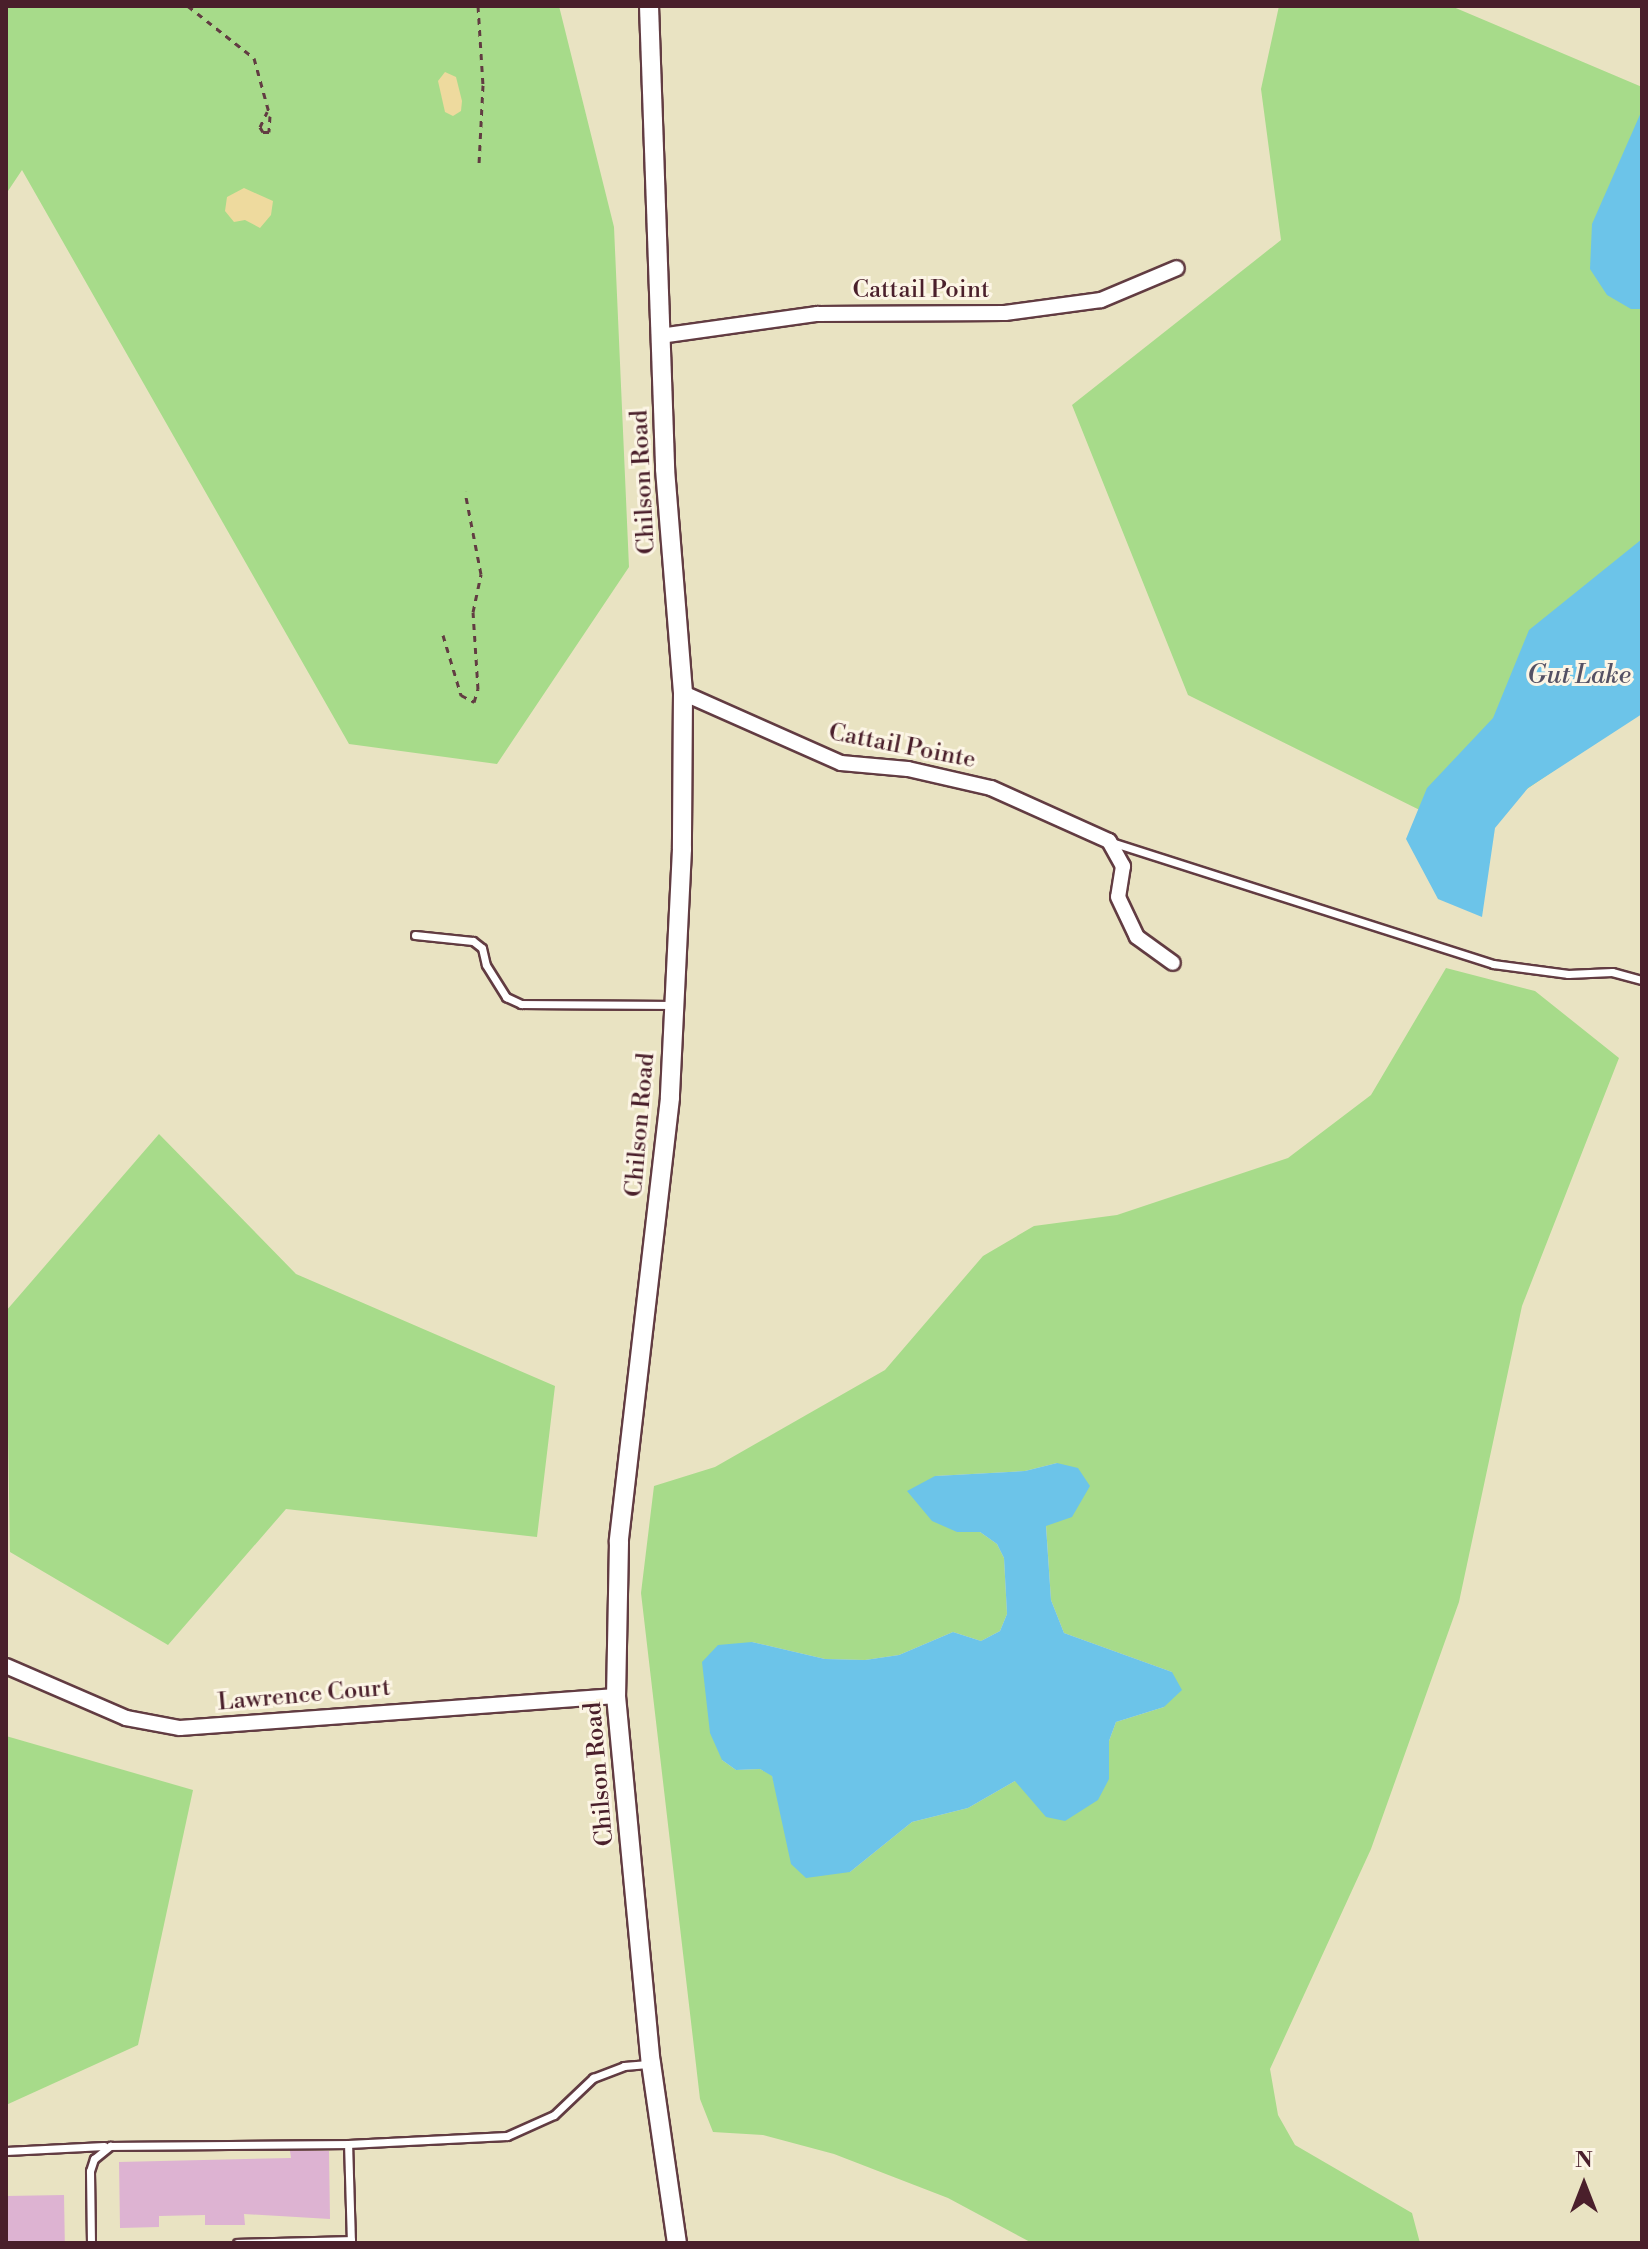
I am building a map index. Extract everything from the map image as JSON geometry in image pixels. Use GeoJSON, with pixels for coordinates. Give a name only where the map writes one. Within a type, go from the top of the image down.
{"type":"FeatureCollection","features":[{"type":"Feature","properties":{"kind":"street","name":"Chilson Road"},"geometry":{"type":"LineString","coordinates":[[649,6],[660,336],[683,693],[670,1098],[619,1542],[616,1696],[651,2063],[677,2243]]}},
{"type":"Feature","properties":{"kind":"street","name":"Cattail Point"},"geometry":{"type":"LineString","coordinates":[[660,336],[817,314],[1005,313],[1101,300],[1177,268]]}},
{"type":"Feature","properties":{"kind":"street","name":"Cattail Pointe"},"geometry":{"type":"LineString","coordinates":[[683,693],[841,763],[908,769],[991,788],[1109,841]]}},
{"type":"Feature","properties":{"kind":"street"},"geometry":{"type":"LineString","coordinates":[[1109,841],[1123,866],[1118,897],[1137,937],[1173,963]]}},
{"type":"Feature","properties":{"kind":"street","name":"Lawrence Court"},"geometry":{"type":"LineString","coordinates":[[6,1666],[126,1718],[180,1728],[616,1696]]}},
{"type":"Feature","properties":{"kind":"lane"},"geometry":{"type":"LineString","coordinates":[[1109,841],[1493,964],[1568,974],[1612,972],[1642,980]]}},
{"type":"Feature","properties":{"kind":"lane"},"geometry":{"type":"LineString","coordinates":[[415,935],[473,941],[482,948],[486,965],[506,997],[521,1004],[675,1005]]}},
{"type":"Feature","properties":{"kind":"lane"},"geometry":{"type":"LineString","coordinates":[[6,2151],[110,2146],[348,2144],[507,2136],[554,2115],[593,2078],[624,2066],[651,2063]]}},
{"type":"Feature","properties":{"kind":"lane"},"geometry":{"type":"LineString","coordinates":[[237,2243],[351,2241],[348,2144]]}},
{"type":"Feature","properties":{"kind":"lane"},"geometry":{"type":"LineString","coordinates":[[91,2243],[90,2171],[94,2159],[110,2146]]}},
{"type":"Feature","properties":{"kind":"path"},"geometry":{"type":"LineString","coordinates":[[188,6],[254,58],[270,116],[269,132],[263,132],[267,112]]}},
{"type":"Feature","properties":{"kind":"path"},"geometry":{"type":"LineString","coordinates":[[478,6],[483,85],[477,127],[479,163]]}},
{"type":"Feature","properties":{"kind":"path"},"geometry":{"type":"LineString","coordinates":[[443,635],[461,695],[474,702],[478,689],[473,612],[481,574],[465,492]]}},
{"type":"Feature","properties":{"kind":"green space"},"geometry":{"type":"Polygon","coordinates":[[[6,6],[559,6],[614,227],[629,567],[497,764],[349,744],[22,170],[6,194],[6,6]]]}},
{"type":"Feature","properties":{"kind":"green space"},"geometry":{"type":"Polygon","coordinates":[[[1279,6],[1451,6],[1642,87],[1642,710],[1464,832],[1188,695],[1072,405],[1281,240],[1261,89],[1279,6]]]}},
{"type":"Feature","properties":{"kind":"green space"},"geometry":{"type":"Polygon","coordinates":[[[1446,968],[1535,991],[1619,1058],[1522,1306],[1459,1602],[1371,1849],[1270,2069],[1278,2115],[1295,2145],[1412,2213],[1420,2243],[1032,2243],[948,2198],[834,2154],[763,2135],[713,2132],[700,2099],[641,1593],[654,1486],[715,1467],[885,1370],[983,1256],[1034,1226],[1117,1215],[1288,1158],[1371,1095],[1446,968]],[[1057,1463],[1025,1471],[935,1476],[957,1532],[980,1532],[997,1544],[1004,1558],[1007,1614],[1000,1631],[981,1641],[953,1632],[899,1655],[865,1660],[825,1659],[752,1642],[722,1760],[736,1770],[760,1769],[772,1775],[780,1806],[850,1872],[912,1822],[968,1808],[1015,1781],[1109,1779],[1109,1741],[1116,1722],[1164,1707],[1172,1672],[1064,1633],[1051,1600],[1046,1525],[1057,1463]]]}},
{"type":"Feature","properties":{"kind":"green space"},"geometry":{"type":"Polygon","coordinates":[[[159,1134],[296,1274],[555,1386],[537,1537],[286,1509],[168,1645],[10,1552],[6,1311],[159,1134]]]}},
{"type":"Feature","properties":{"kind":"green space"},"geometry":{"type":"Polygon","coordinates":[[[6,1736],[193,1790],[138,2045],[6,2105],[6,1736]]]}},
{"type":"Feature","properties":{"kind":"sand"},"geometry":{"type":"Polygon","coordinates":[[[445,72],[456,77],[462,101],[461,111],[453,116],[445,112],[438,81],[445,72]]]}},
{"type":"Feature","properties":{"kind":"sand"},"geometry":{"type":"Polygon","coordinates":[[[244,188],[273,201],[271,215],[260,228],[245,220],[234,222],[225,211],[227,197],[244,188]]]}},
{"type":"Feature","properties":{"kind":"water"},"geometry":{"type":"Polygon","coordinates":[[[1642,110],[1642,309],[1631,309],[1607,295],[1590,269],[1592,224],[1642,110]]]}},
{"type":"Feature","properties":{"kind":"water","name":"Gut Lake"},"geometry":{"type":"Polygon","coordinates":[[[1642,539],[1642,714],[1528,788],[1495,828],[1482,917],[1438,899],[1406,839],[1427,788],[1493,718],[1529,630],[1642,539]]]}},
{"type":"Feature","properties":{"kind":"water"},"geometry":{"type":"Polygon","coordinates":[[[1057,1463],[1078,1468],[1090,1486],[1072,1517],[1046,1526],[1051,1600],[1064,1633],[1172,1672],[1182,1690],[1164,1707],[1116,1722],[1109,1741],[1109,1779],[1098,1800],[1065,1821],[1046,1817],[1015,1781],[968,1808],[912,1822],[850,1872],[806,1878],[791,1864],[772,1776],[760,1769],[736,1770],[722,1760],[710,1733],[702,1662],[718,1645],[752,1642],[825,1659],[865,1660],[899,1655],[953,1632],[981,1641],[1000,1631],[1007,1614],[1004,1558],[997,1544],[980,1532],[957,1532],[932,1521],[907,1491],[935,1476],[1025,1471],[1057,1463]]]}},
{"type":"Feature","properties":{"kind":"building"},"geometry":{"type":"Polygon","coordinates":[[[290,2151],[329,2151],[330,2219],[244,2214],[245,2225],[205,2225],[205,2215],[159,2216],[159,2227],[120,2228],[119,2162],[291,2158],[290,2151]]]}},
{"type":"Feature","properties":{"kind":"building"},"geometry":{"type":"Polygon","coordinates":[[[64,2195],[65,2243],[7,2243],[6,2196],[64,2195]]]}}]}
